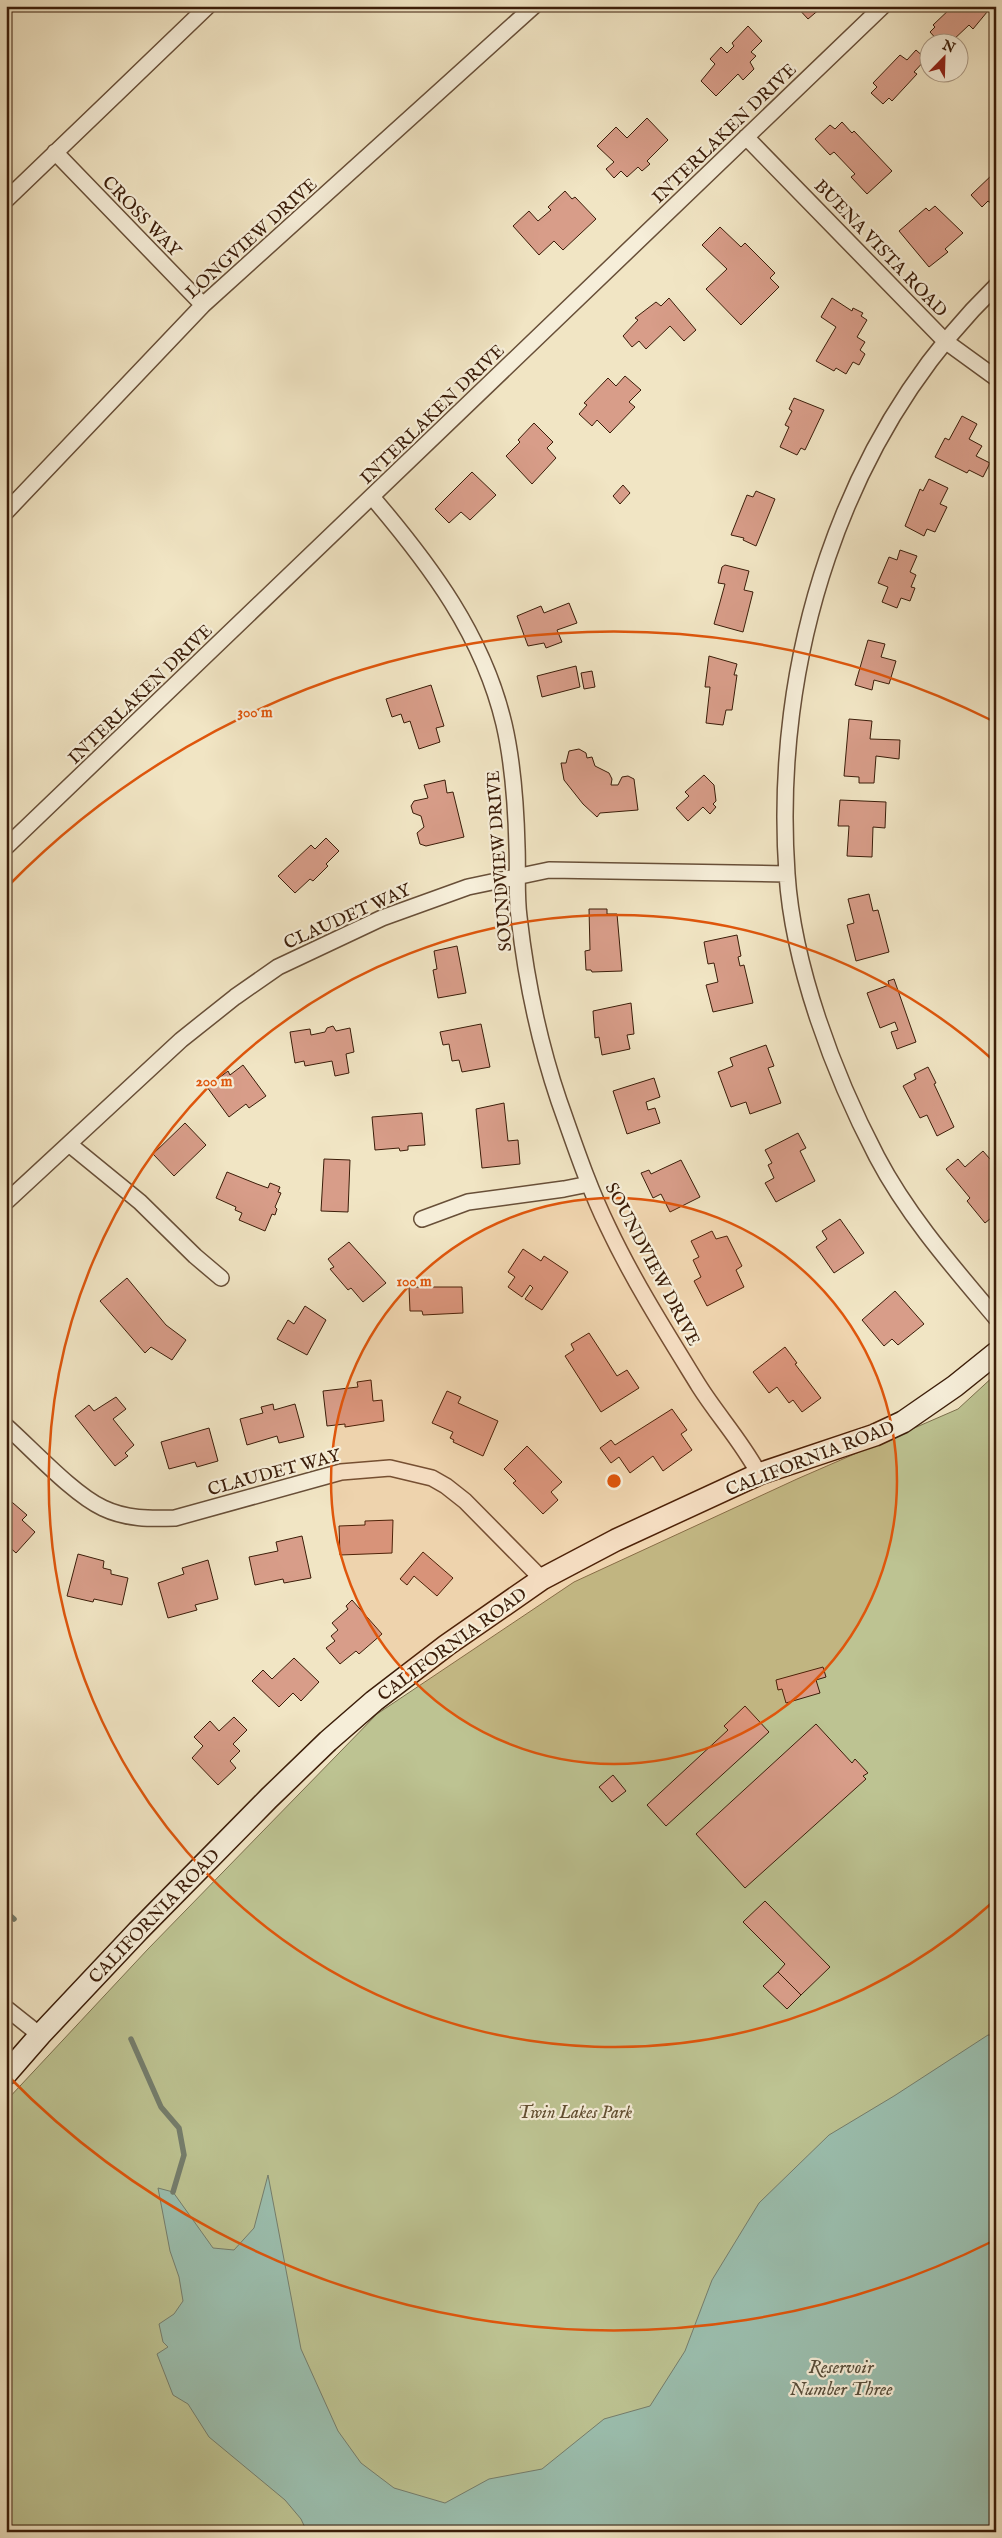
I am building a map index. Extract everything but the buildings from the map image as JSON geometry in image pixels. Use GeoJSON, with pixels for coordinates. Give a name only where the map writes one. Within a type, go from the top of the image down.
{"type":"FeatureCollection","features":[{"type":"Feature","properties":{"kind":"main road","name":"CALIFORNIA ROAD"},"geometry":{"type":"LineString","coordinates":[[6,2074],[40,2035],[172,1896],[328,1741],[401,1679],[542,1579],[616,1540],[759,1474],[875,1435],[903,1422],[955,1386],[996,1353]]}},
{"type":"Feature","properties":{"kind":"street","name":"LONGVIEW DRIVE"},"geometry":{"type":"LineString","coordinates":[[6,512],[203,305],[534,6]]}},
{"type":"Feature","properties":{"kind":"street","name":"INTERLAKEN DRIVE"},"geometry":{"type":"LineString","coordinates":[[6,848],[373,498],[883,6]]}},
{"type":"Feature","properties":{"kind":"street"},"geometry":{"type":"LineString","coordinates":[[6,200],[206,7]]}},
{"type":"Feature","properties":{"kind":"street","name":"BUENA VISTA ROAD"},"geometry":{"type":"LineString","coordinates":[[746,137],[945,340],[996,378]]}},
{"type":"Feature","properties":{"kind":"street","name":"CROSS WAY"},"geometry":{"type":"LineString","coordinates":[[55,152],[203,305]]}},
{"type":"Feature","properties":{"kind":"street"},"geometry":{"type":"LineString","coordinates":[[996,286],[963,318],[945,340],[890,422],[861,474],[833,540],[811,610],[796,680],[786,773],[787,874],[797,937],[814,1003],[854,1108],[878,1159],[909,1209],[996,1318]]}},
{"type":"Feature","properties":{"kind":"street","name":"SOUNDVIEW DRIVE"},"geometry":{"type":"LineString","coordinates":[[373,498],[421,555],[448,593],[469,630],[485,665],[503,721],[509,752],[518,876],[518,915],[540,1035],[559,1099],[590,1184],[608,1227],[664,1330],[702,1390],[747,1451],[759,1474]]}},
{"type":"Feature","properties":{"kind":"street","name":"CLAUDET WAY"},"geometry":{"type":"LineString","coordinates":[[6,1202],[201,1023],[278,967],[415,904],[468,887],[549,870],[787,874]]}},
{"type":"Feature","properties":{"kind":"street"},"geometry":{"type":"LineString","coordinates":[[69,1144],[140,1202],[221,1278]]}},
{"type":"Feature","properties":{"kind":"street"},"geometry":{"type":"LineString","coordinates":[[422,1219],[468,1202],[564,1190],[590,1184]]}},
{"type":"Feature","properties":{"kind":"street","name":"CLAUDET WAY"},"geometry":{"type":"LineString","coordinates":[[6,1426],[86,1497],[103,1508],[148,1520],[175,1518],[341,1472],[390,1468],[432,1478],[465,1501],[542,1579]]}},
{"type":"Feature","properties":{"kind":"street"},"geometry":{"type":"LineString","coordinates":[[6,2008],[40,2035]]}},
{"type":"Feature","properties":{"kind":"green space","name":"Twin Lakes Park"},"geometry":{"type":"Polygon","coordinates":[[[996,1374],[996,2532],[6,2532],[6,2101],[148,1949],[377,1714],[574,1582],[797,1479],[958,1409],[996,1374]]]}},
{"type":"Feature","properties":{"kind":"water","name":"Reservoir Number Three"},"geometry":{"type":"Polygon","coordinates":[[[988,2035],[996,2035],[996,2532],[307,2532],[301,2519],[285,2500],[209,2437],[188,2404],[173,2395],[157,2354],[168,2347],[163,2342],[159,2324],[174,2314],[183,2301],[179,2277],[170,2251],[158,2188],[173,2192],[213,2248],[234,2250],[254,2228],[268,2175],[301,2349],[338,2431],[361,2463],[394,2488],[445,2503],[489,2479],[542,2469],[604,2419],[650,2406],[685,2351],[712,2280],[759,2203],[829,2135],[894,2096],[988,2035]]]}},
{"type":"Feature","properties":{"kind":"waterway"},"geometry":{"type":"LineString","coordinates":[[6,1912],[14,1919]]}},
{"type":"Feature","properties":{"kind":"waterway"},"geometry":{"type":"LineString","coordinates":[[131,2039],[161,2107],[179,2128],[184,2155],[173,2192]]}}]}
